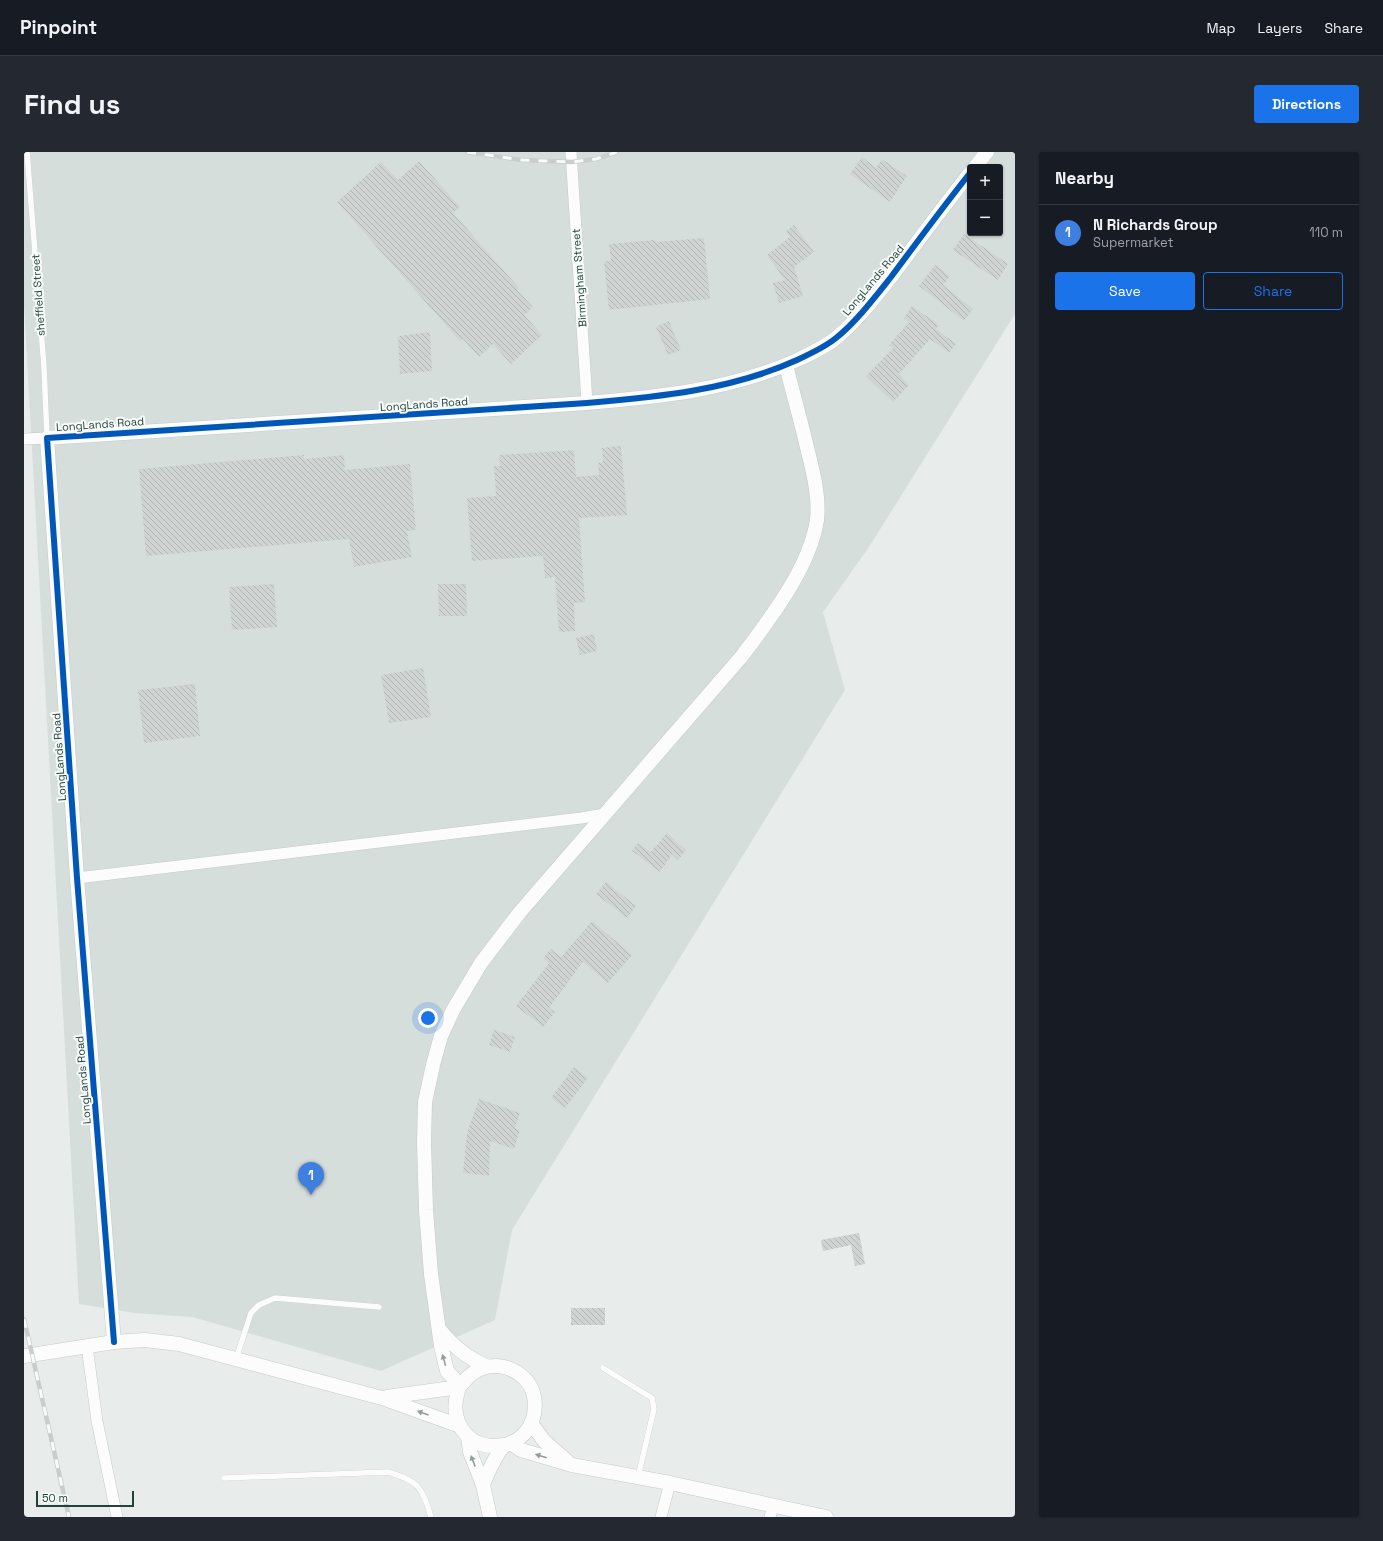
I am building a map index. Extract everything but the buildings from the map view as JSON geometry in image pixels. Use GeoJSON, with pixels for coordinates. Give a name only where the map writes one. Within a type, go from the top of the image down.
{"type":"FeatureCollection","features":[{"type":"Feature","properties":{"kind":"street","name":"Birmingham Street"},"geometry":{"type":"LineString","coordinates":[[571,152],[587,403]]}},
{"type":"Feature","properties":{"kind":"street"},"geometry":{"type":"LineString","coordinates":[[978,164],[988,152]]}},
{"type":"Feature","properties":{"kind":"street","name":"LongLands Road"},"geometry":{"type":"LineString","coordinates":[[114,1342],[77,878],[48,438],[587,403],[654,397],[718,386],[753,377],[786,365],[812,353],[836,338],[866,308],[967,177]]}},
{"type":"Feature","properties":{"kind":"street"},"geometry":{"type":"LineString","coordinates":[[460,1386],[447,1371],[441,1346],[431,1274],[426,1210],[424,1142],[425,1102],[441,1036],[453,1010],[481,964],[520,912],[742,656],[773,616],[800,568],[810,546],[817,520],[816,496],[814,478],[786,365]]}},
{"type":"Feature","properties":{"kind":"street"},"geometry":{"type":"LineString","coordinates":[[24,439],[48,438]]}},
{"type":"Feature","properties":{"kind":"street"},"geometry":{"type":"LineString","coordinates":[[77,878],[582,818],[605,814]]}},
{"type":"Feature","properties":{"kind":"street"},"geometry":{"type":"LineString","coordinates":[[439,1329],[449,1342],[469,1358],[486,1366]]}},
{"type":"Feature","properties":{"kind":"street"},"geometry":{"type":"LineString","coordinates":[[24,1356],[114,1342],[145,1340],[179,1344],[382,1398],[464,1431],[479,1443],[492,1446],[508,1444],[521,1450],[572,1466],[670,1483],[771,1511],[826,1517]]}},
{"type":"Feature","properties":{"kind":"street"},"geometry":{"type":"LineString","coordinates":[[87,1346],[97,1422],[117,1517]]}},
{"type":"Feature","properties":{"kind":"street"},"geometry":{"type":"LineString","coordinates":[[483,1485],[493,1464],[508,1444],[523,1435],[532,1423],[535,1408],[533,1393],[526,1380],[515,1370],[501,1365],[486,1366],[474,1371],[460,1386],[455,1403],[455,1415],[464,1431],[470,1452],[483,1485],[490,1517]]}},
{"type":"Feature","properties":{"kind":"street"},"geometry":{"type":"LineString","coordinates":[[382,1398],[460,1386]]}},
{"type":"Feature","properties":{"kind":"street"},"geometry":{"type":"LineString","coordinates":[[532,1423],[544,1441],[572,1466]]}},
{"type":"Feature","properties":{"kind":"street"},"geometry":{"type":"LineString","coordinates":[[661,1517],[670,1483]]}},
{"type":"Feature","properties":{"kind":"lane","name":"sheffield Street"},"geometry":{"type":"LineString","coordinates":[[27,152],[44,366],[48,438]]}},
{"type":"Feature","properties":{"kind":"lane"},"geometry":{"type":"LineString","coordinates":[[236,1359],[251,1313],[259,1305],[275,1298],[379,1307]]}},
{"type":"Feature","properties":{"kind":"lane"},"geometry":{"type":"LineString","coordinates":[[602,1368],[652,1398],[654,1409],[638,1477]]}},
{"type":"Feature","properties":{"kind":"lane"},"geometry":{"type":"LineString","coordinates":[[224,1478],[388,1472],[403,1477],[420,1488],[426,1499],[430,1517]]}},
{"type":"Feature","properties":{"kind":"shaded area"},"geometry":{"type":"Polygon","coordinates":[[[24,152],[1015,152],[1015,314],[869,547],[823,612],[845,690],[512,1230],[495,1320],[381,1371],[192,1317],[134,1313],[79,1304],[24,304],[24,152]]]}},
{"type":"Feature","properties":{"kind":"railway"},"geometry":{"type":"LineString","coordinates":[[467,152],[522,160],[572,162],[596,159],[617,152]]}},
{"type":"Feature","properties":{"kind":"railway"},"geometry":{"type":"LineString","coordinates":[[24,1319],[69,1517]]}},
{"type":"Feature","properties":{"kind":"cycle path"},"geometry":{"type":"LineString","coordinates":[[114,1342],[77,878],[47,438],[587,403],[667,395],[746,379],[797,360],[817,350],[836,338],[851,325],[885,285],[967,177]]}},
{"type":"Feature","properties":{"kind":"place","name":"N Richards Group"},"geometry":{"type":"Point","coordinates":[311,1195]}}]}
